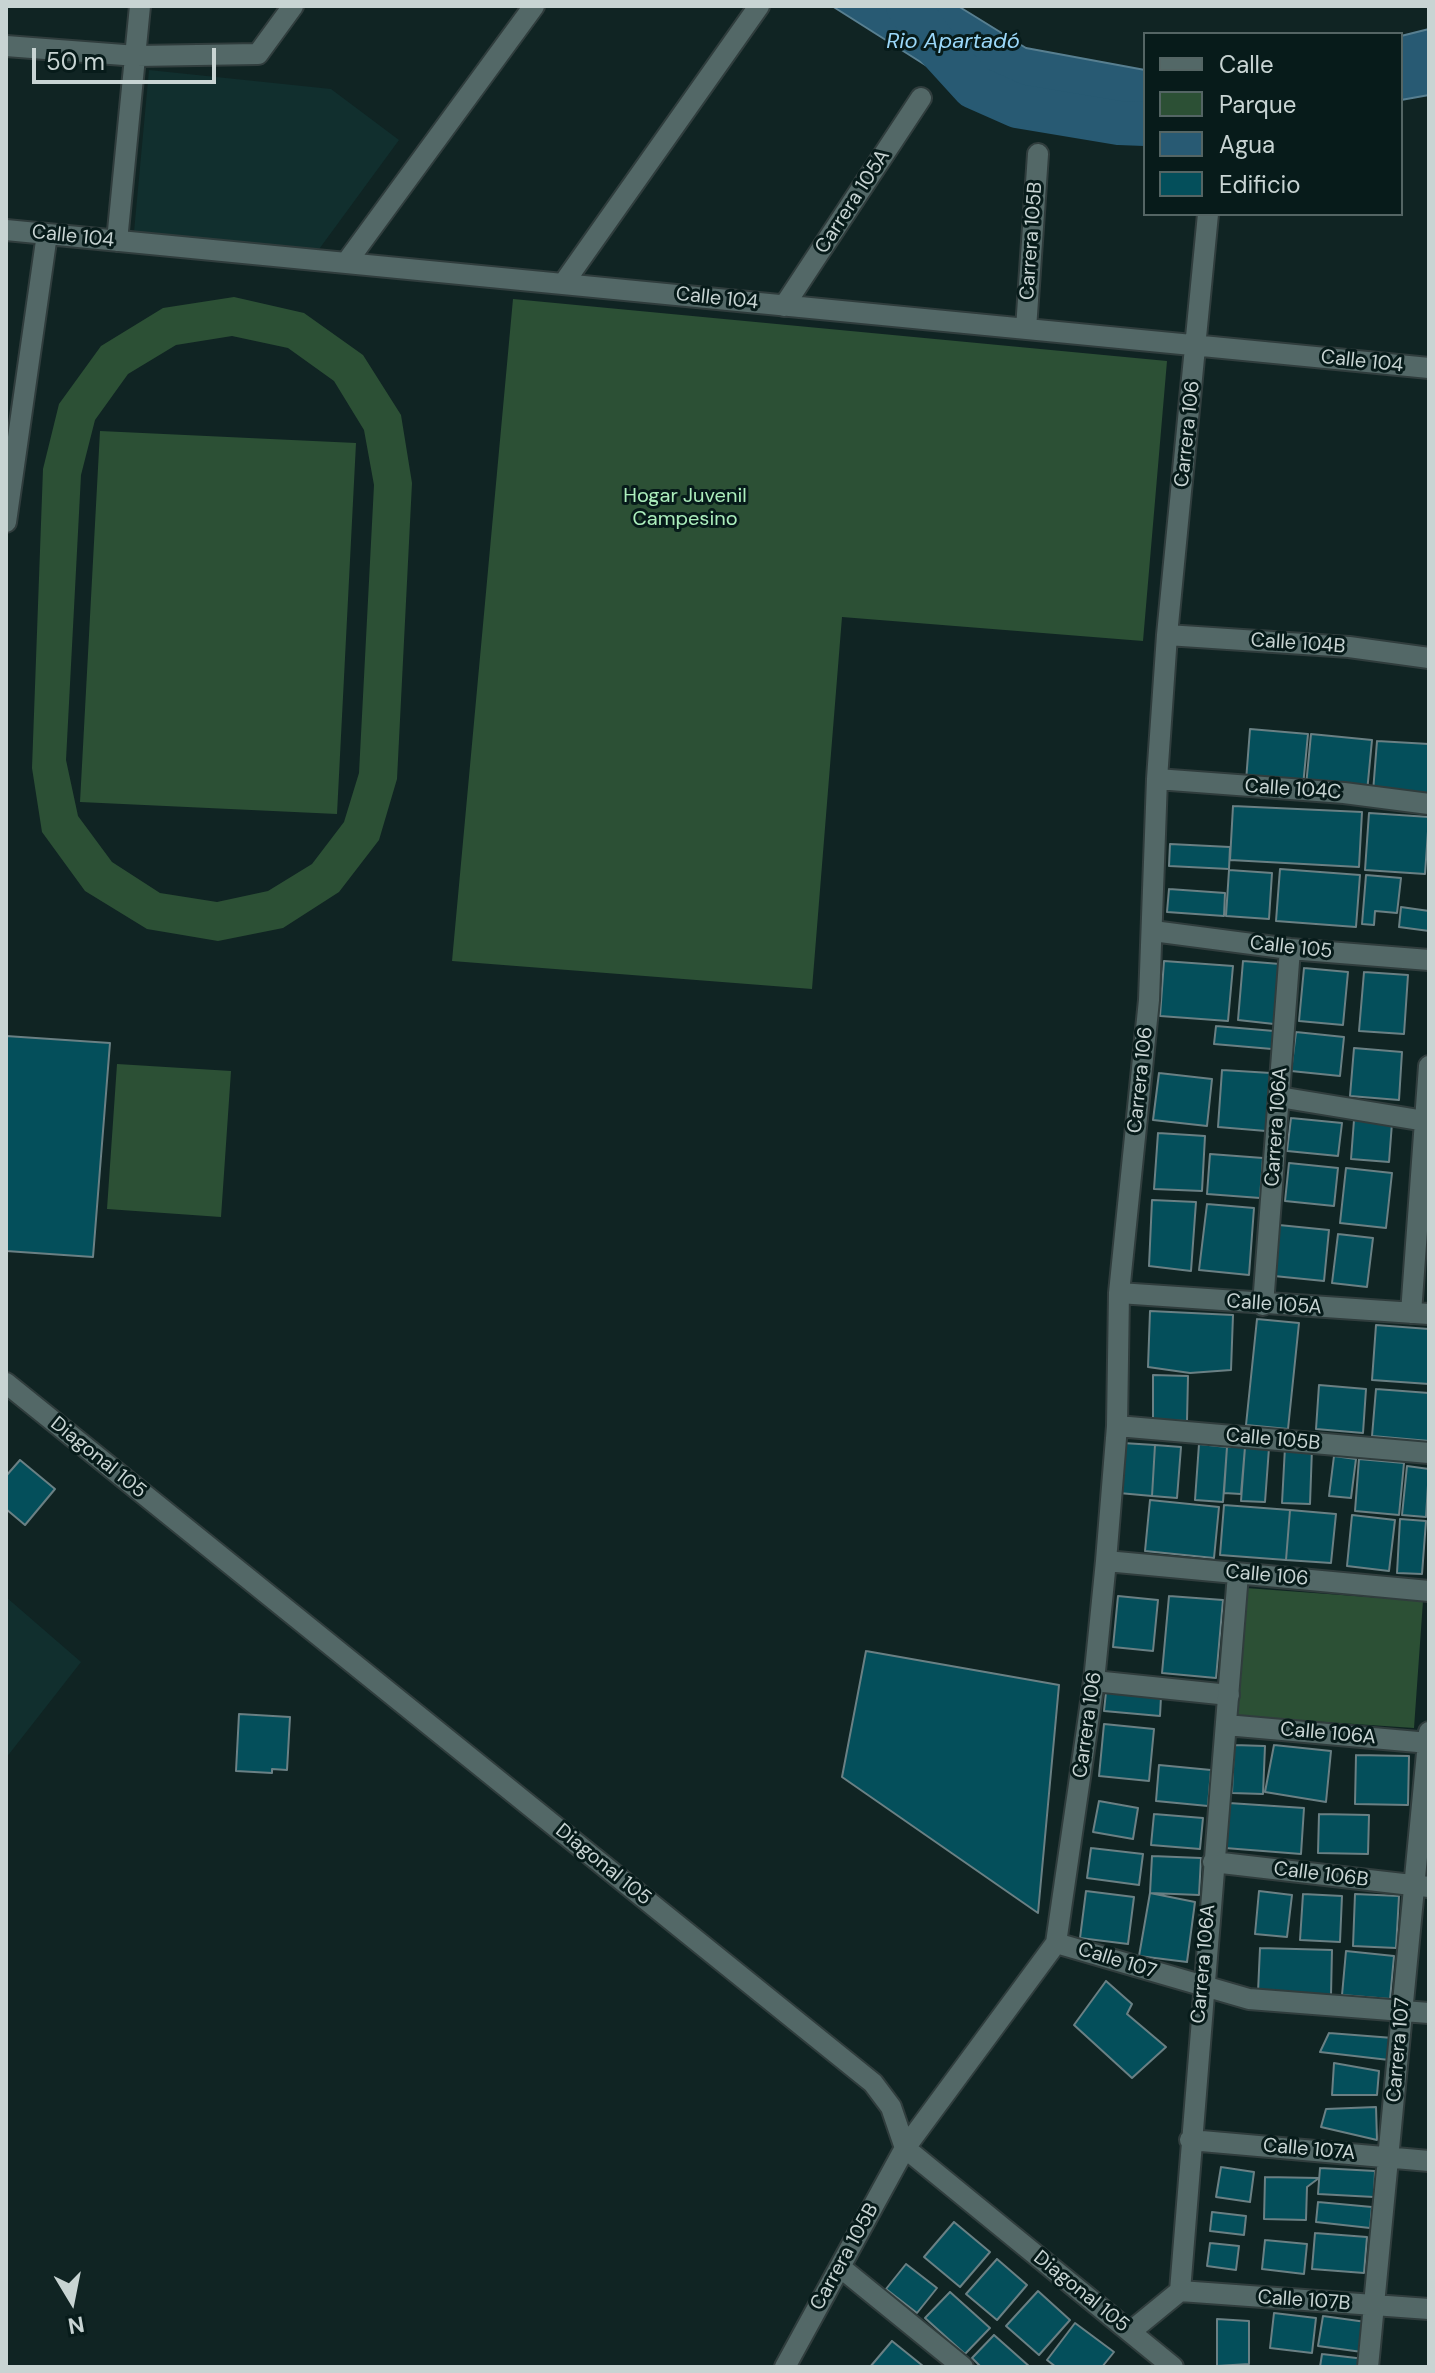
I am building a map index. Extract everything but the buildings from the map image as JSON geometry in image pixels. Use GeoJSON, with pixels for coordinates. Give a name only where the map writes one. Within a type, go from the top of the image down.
{"type":"FeatureCollection","features":[{"type":"Feature","properties":{"kind":"street"},"geometry":{"type":"LineString","coordinates":[[117,241],[140,6]]}},
{"type":"Feature","properties":{"kind":"street"},"geometry":{"type":"LineString","coordinates":[[6,46],[137,56],[258,54],[293,6]]}},
{"type":"Feature","properties":{"kind":"street"},"geometry":{"type":"LineString","coordinates":[[346,263],[534,6]]}},
{"type":"Feature","properties":{"kind":"street"},"geometry":{"type":"LineString","coordinates":[[563,284],[759,6]]}},
{"type":"Feature","properties":{"kind":"street","name":"Carrera 105A"},"geometry":{"type":"LineString","coordinates":[[784,306],[921,98]]}},
{"type":"Feature","properties":{"kind":"street","name":"Carrera 105B"},"geometry":{"type":"LineString","coordinates":[[1026,329],[1038,154]]}},
{"type":"Feature","properties":{"kind":"street","name":"Carrera 106"},"geometry":{"type":"LineString","coordinates":[[1056,1943],[1094,1681],[1106,1561],[1117,1426],[1119,1293],[1153,931],[1157,779],[1167,635],[1198,346],[1208,216]]}},
{"type":"Feature","properties":{"kind":"street","name":"Calle 104"},"geometry":{"type":"LineString","coordinates":[[6,230],[1429,368]]}},
{"type":"Feature","properties":{"kind":"street"},"geometry":{"type":"LineString","coordinates":[[6,522],[47,234]]}},
{"type":"Feature","properties":{"kind":"street","name":"Calle 104B"},"geometry":{"type":"LineString","coordinates":[[1167,635],[1349,647],[1429,658]]}},
{"type":"Feature","properties":{"kind":"street","name":"Calle 104C"},"geometry":{"type":"LineString","coordinates":[[1157,779],[1344,793],[1429,804]]}},
{"type":"Feature","properties":{"kind":"street","name":"Calle 105"},"geometry":{"type":"LineString","coordinates":[[1153,931],[1290,949],[1429,960]]}},
{"type":"Feature","properties":{"kind":"street","name":"Carrera 106A"},"geometry":{"type":"LineString","coordinates":[[1263,1305],[1290,949]]}},
{"type":"Feature","properties":{"kind":"street"},"geometry":{"type":"LineString","coordinates":[[1420,1314],[1429,1066]]}},
{"type":"Feature","properties":{"kind":"street"},"geometry":{"type":"LineString","coordinates":[[1279,1097],[1425,1121]]}},
{"type":"Feature","properties":{"kind":"street","name":"Calle 105A"},"geometry":{"type":"LineString","coordinates":[[1119,1293],[1420,1314]]}},
{"type":"Feature","properties":{"kind":"street","name":"Diagonal 105"},"geometry":{"type":"LineString","coordinates":[[6,1383],[873,2083],[891,2107],[905,2148],[1173,2367]]}},
{"type":"Feature","properties":{"kind":"street","name":"Calle 105B"},"geometry":{"type":"LineString","coordinates":[[1117,1426],[1429,1453]]}},
{"type":"Feature","properties":{"kind":"street","name":"Calle 106"},"geometry":{"type":"LineString","coordinates":[[1106,1561],[1429,1591]]}},
{"type":"Feature","properties":{"kind":"street","name":"Carrera 106A"},"geometry":{"type":"LineString","coordinates":[[1180,2291],[1202,1987],[1238,1574]]}},
{"type":"Feature","properties":{"kind":"street"},"geometry":{"type":"LineString","coordinates":[[1094,1681],[1229,1695]]}},
{"type":"Feature","properties":{"kind":"street","name":"Calle 106A"},"geometry":{"type":"LineString","coordinates":[[1226,1725],[1428,1743]]}},
{"type":"Feature","properties":{"kind":"street","name":"Carrera 107"},"geometry":{"type":"LineString","coordinates":[[1368,2367],[1402,2010],[1422,1887],[1429,1732]]}},
{"type":"Feature","properties":{"kind":"street","name":"Calle 106B"},"geometry":{"type":"LineString","coordinates":[[1213,1862],[1422,1887]]}},
{"type":"Feature","properties":{"kind":"street","name":"Calle 107"},"geometry":{"type":"LineString","coordinates":[[905,2148],[1056,1943],[1249,1999],[1429,2013]]}},
{"type":"Feature","properties":{"kind":"street","name":"Calle 107A"},"geometry":{"type":"LineString","coordinates":[[1190,2140],[1429,2161]]}},
{"type":"Feature","properties":{"kind":"street","name":"Carrera 105B"},"geometry":{"type":"LineString","coordinates":[[785,2367],[905,2148]]}},
{"type":"Feature","properties":{"kind":"street"},"geometry":{"type":"LineString","coordinates":[[840,2267],[963,2367]]}},
{"type":"Feature","properties":{"kind":"street"},"geometry":{"type":"LineString","coordinates":[[1130,2332],[1180,2291]]}},
{"type":"Feature","properties":{"kind":"street","name":"Calle 107B"},"geometry":{"type":"LineString","coordinates":[[1180,2291],[1429,2309]]}},
{"type":"Feature","properties":{"kind":"shaded area"},"geometry":{"type":"Polygon","coordinates":[[[149,70],[331,89],[399,140],[317,252],[134,232],[149,70]]]}},
{"type":"Feature","properties":{"kind":"shaded area"},"geometry":{"type":"Polygon","coordinates":[[[6,1597],[81,1662],[6,1758],[6,1597]]]}},
{"type":"Feature","properties":{"kind":"green space"},"geometry":{"type":"Polygon","coordinates":[[[234,297],[304,313],[363,355],[401,415],[412,483],[397,779],[379,840],[339,892],[283,928],[218,941],[147,929],[85,891],[42,832],[32,768],[43,469],[59,404],[101,346],[163,308],[234,297]],[[232,336],[176,345],[128,374],[95,420],[81,475],[66,760],[78,816],[112,862],[160,893],[217,902],[268,891],[312,864],[344,822],[359,773],[374,485],[364,430],[334,381],[288,348],[232,336]]]}},
{"type":"Feature","properties":{"kind":"green space","name":"Hogar Juvenil Campesino"},"geometry":{"type":"Polygon","coordinates":[[[513,299],[1167,361],[1143,641],[842,617],[812,989],[452,961],[513,299]]]}},
{"type":"Feature","properties":{"kind":"green space"},"geometry":{"type":"Polygon","coordinates":[[[100,431],[356,443],[337,814],[80,802],[100,431]]]}},
{"type":"Feature","properties":{"kind":"green space"},"geometry":{"type":"Polygon","coordinates":[[[117,1064],[231,1071],[221,1217],[107,1209],[117,1064]]]}},
{"type":"Feature","properties":{"kind":"green space"},"geometry":{"type":"Polygon","coordinates":[[[1246,1588],[1423,1601],[1414,1728],[1237,1716],[1246,1588]]]}},
{"type":"Feature","properties":{"kind":"water","name":"Rio Apartadó"},"geometry":{"type":"Polygon","coordinates":[[[832,6],[958,6],[1026,48],[1143,70],[1143,125],[1046,114],[949,80],[832,6]]]}},
{"type":"Feature","properties":{"kind":"water"},"geometry":{"type":"Polygon","coordinates":[[[1429,29],[1429,95],[1403,100],[1403,36],[1429,29]]]}},
{"type":"Feature","properties":{"kind":"waterway"},"geometry":{"type":"LineString","coordinates":[[908,6],[933,42],[974,87],[1017,106],[1119,123],[1143,124]]}}]}
